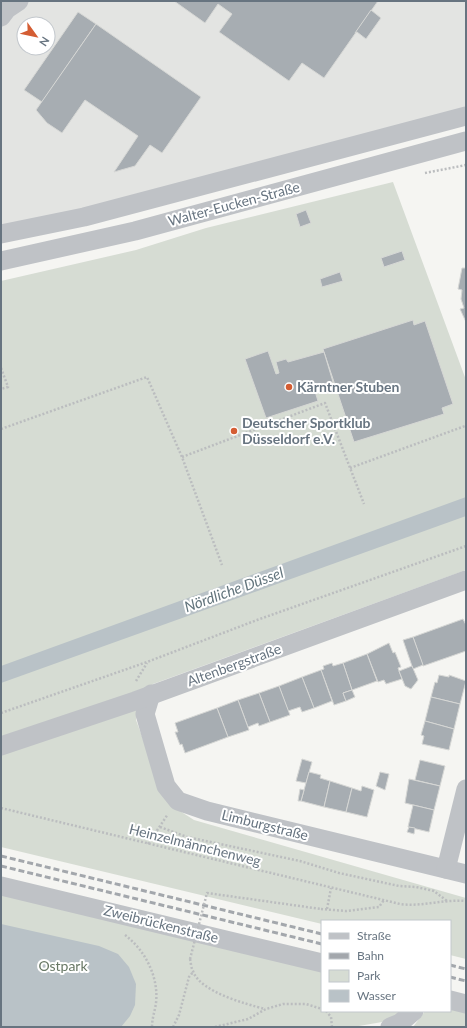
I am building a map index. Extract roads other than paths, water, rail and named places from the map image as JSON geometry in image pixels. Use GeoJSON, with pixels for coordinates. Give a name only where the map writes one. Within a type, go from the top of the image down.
{"type":"FeatureCollection","features":[{"type":"Feature","properties":{"kind":"street"},"geometry":{"type":"LineString","coordinates":[[1,17],[7,9],[20,1]]}},
{"type":"Feature","properties":{"kind":"street","name":"Walter-Eucken-Straße"},"geometry":{"type":"LineString","coordinates":[[1,234],[84,217],[466,116]]}},
{"type":"Feature","properties":{"kind":"street","name":"Walter-Eucken-Straße"},"geometry":{"type":"LineString","coordinates":[[1,261],[135,231],[466,141]]}},
{"type":"Feature","properties":{"kind":"street","name":"Altenbergstraße"},"geometry":{"type":"LineString","coordinates":[[1,746],[151,694],[466,580]]}},
{"type":"Feature","properties":{"kind":"street","name":"Limburgstraße"},"geometry":{"type":"LineString","coordinates":[[151,694],[145,714],[166,786],[178,801],[207,811],[466,874]]}},
{"type":"Feature","properties":{"kind":"street"},"geometry":{"type":"LineString","coordinates":[[446,870],[466,789]]}},
{"type":"Feature","properties":{"kind":"street","name":"Zweibrückenstraße"},"geometry":{"type":"LineString","coordinates":[[1,886],[321,963]]}},
{"type":"Feature","properties":{"kind":"street"},"geometry":{"type":"LineString","coordinates":[[451,1000],[466,1004]]}},
{"type":"Feature","properties":{"kind":"street"},"geometry":{"type":"LineString","coordinates":[[390,1027],[400,1023],[413,1012]]}},
{"type":"Feature","properties":{"kind":"water","name":"Nördliche Düssel"},"geometry":{"type":"Polygon","coordinates":[[[466,497],[466,516],[1,683],[1,666],[466,497]]]}},
{"type":"Feature","properties":{"kind":"water"},"geometry":{"type":"Polygon","coordinates":[[[1,924],[99,946],[118,954],[129,967],[136,984],[135,1005],[130,1016],[121,1027],[1,1027],[1,924]]]}},
{"type":"Feature","properties":{"kind":"railway"},"geometry":{"type":"LineString","coordinates":[[1,856],[321,934]]}},
{"type":"Feature","properties":{"kind":"railway"},"geometry":{"type":"LineString","coordinates":[[1,866],[321,944]]}},
{"type":"Feature","properties":{"kind":"railway"},"geometry":{"type":"LineString","coordinates":[[451,965],[466,969]]}},
{"type":"Feature","properties":{"kind":"railway"},"geometry":{"type":"LineString","coordinates":[[451,977],[466,981]]}},
{"type":"Feature","properties":{"kind":"place","name":"Kärntner Stuben"},"geometry":{"type":"Point","coordinates":[289,387]}},
{"type":"Feature","properties":{"kind":"place","name":"Deutscher Sportklub Düsseldorf e.V."},"geometry":{"type":"Point","coordinates":[234,431]}},
{"type":"Feature","properties":{"kind":"park label","name":"Ostpark"},"geometry":{"type":"Point","coordinates":[63,966]}}]}
